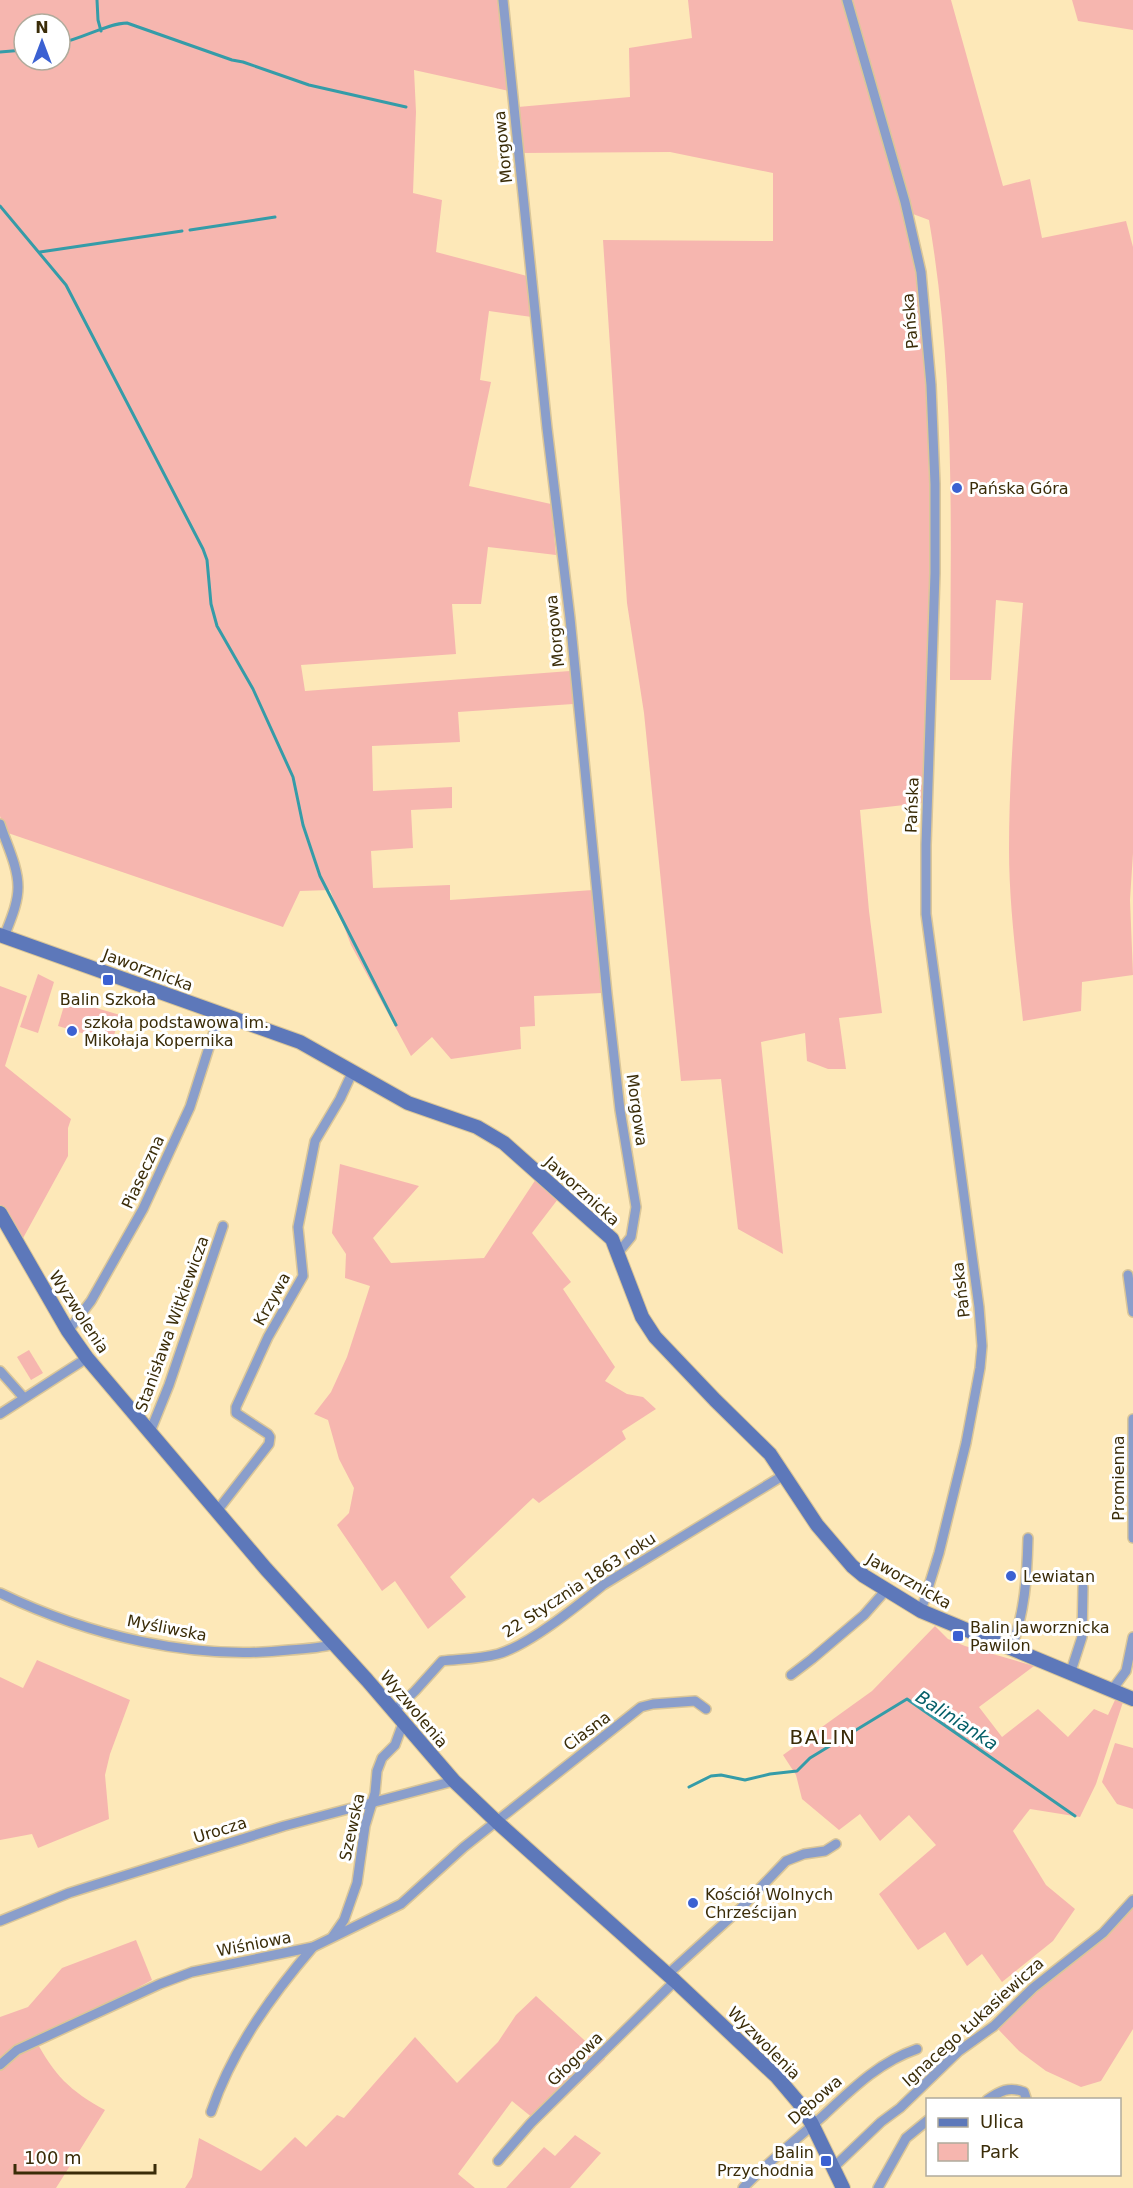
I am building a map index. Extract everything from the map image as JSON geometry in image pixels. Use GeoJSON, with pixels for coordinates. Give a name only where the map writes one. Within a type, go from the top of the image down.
{"type":"FeatureCollection","features":[{"type":"Feature","properties":{"kind":"street","name":"Morgowa"},"geometry":{"type":"LineString","coordinates":[[503,0],[547,428],[570,618],[606,994],[620,1110],[636,1207],[631,1237],[618,1253]]}},
{"type":"Feature","properties":{"kind":"street","name":"Pańska"},"geometry":{"type":"LineString","coordinates":[[847,0],[905,202],[921,272],[931,385],[935,483],[926,914],[979,1307],[982,1346],[966,1443],[939,1553],[921,1611]]}},
{"type":"Feature","properties":{"kind":"street"},"geometry":{"type":"LineString","coordinates":[[0,824],[18,879],[19,889],[15,906],[2,936]]}},
{"type":"Feature","properties":{"kind":"street","name":"Jaworznicka"},"geometry":{"type":"LineString","coordinates":[[2,936],[300,1042],[408,1103],[477,1127],[504,1143],[612,1239],[642,1317],[654,1337],[770,1454],[833,1546],[858,1571],[921,1611],[1133,1699]]}},
{"type":"Feature","properties":{"kind":"street","name":"Piaseczna"},"geometry":{"type":"LineString","coordinates":[[68,1331],[97,1291],[143,1209],[190,1107],[220,1014]]}},
{"type":"Feature","properties":{"kind":"street","name":"Krzywa"},"geometry":{"type":"LineString","coordinates":[[217,1511],[269,1444],[268,1434],[236,1413],[236,1407],[268,1337],[303,1276],[298,1227],[315,1141],[340,1099],[353,1071]]}},
{"type":"Feature","properties":{"kind":"street","name":"Wyzwolenia"},"geometry":{"type":"LineString","coordinates":[[0,1213],[68,1331],[87,1358],[266,1569],[335,1644],[454,1781],[771,2071],[799,2103],[812,2124],[843,2188]]}},
{"type":"Feature","properties":{"kind":"street","name":"Stanisława Witkiewicza"},"geometry":{"type":"LineString","coordinates":[[150,1432],[169,1385],[223,1226]]}},
{"type":"Feature","properties":{"kind":"street"},"geometry":{"type":"LineString","coordinates":[[1128,1275],[1133,1312]]}},
{"type":"Feature","properties":{"kind":"street"},"geometry":{"type":"LineString","coordinates":[[0,1414],[87,1358]]}},
{"type":"Feature","properties":{"kind":"street"},"geometry":{"type":"LineString","coordinates":[[0,1371],[24,1398]]}},
{"type":"Feature","properties":{"kind":"street","name":"Promienna"},"geometry":{"type":"LineString","coordinates":[[1133,1419],[1133,1538]]}},
{"type":"Feature","properties":{"kind":"street","name":"22 Stycznia 1863 roku"},"geometry":{"type":"LineString","coordinates":[[394,1711],[442,1661],[496,1655],[520,1644],[579,1605],[603,1585],[784,1475]]}},
{"type":"Feature","properties":{"kind":"street"},"geometry":{"type":"LineString","coordinates":[[1011,1650],[1020,1624],[1026,1588],[1028,1538]]}},
{"type":"Feature","properties":{"kind":"street"},"geometry":{"type":"LineString","coordinates":[[1070,1674],[1082,1637],[1083,1587]]}},
{"type":"Feature","properties":{"kind":"street"},"geometry":{"type":"LineString","coordinates":[[791,1675],[864,1615],[886,1590]]}},
{"type":"Feature","properties":{"kind":"street","name":"Myśliwska"},"geometry":{"type":"LineString","coordinates":[[0,1593],[55,1618],[152,1644],[188,1650],[264,1653],[335,1644]]}},
{"type":"Feature","properties":{"kind":"street"},"geometry":{"type":"LineString","coordinates":[[1112,1690],[1126,1671],[1133,1637]]}},
{"type":"Feature","properties":{"kind":"street","name":"Ciasna"},"geometry":{"type":"LineString","coordinates":[[497,1822],[641,1707],[695,1701],[706,1708]]}},
{"type":"Feature","properties":{"kind":"street","name":"Szewska"},"geometry":{"type":"LineString","coordinates":[[331,1938],[344,1920],[357,1883],[365,1826],[375,1793],[377,1771],[382,1758],[394,1745],[403,1723]]}},
{"type":"Feature","properties":{"kind":"street","name":"Urocza"},"geometry":{"type":"LineString","coordinates":[[0,1921],[69,1893],[284,1826],[454,1781]]}},
{"type":"Feature","properties":{"kind":"street","name":"Wiśniowa"},"geometry":{"type":"LineString","coordinates":[[0,2065],[17,2050],[160,1984],[192,1972],[313,1947],[401,1904],[464,1847],[497,1822]]}},
{"type":"Feature","properties":{"kind":"street","name":"Głogowa"},"geometry":{"type":"LineString","coordinates":[[498,2161],[531,2122],[786,1861],[804,1854],[825,1851],[836,1844]]}},
{"type":"Feature","properties":{"kind":"street","name":"Ignacego Łukasiewicza"},"geometry":{"type":"LineString","coordinates":[[834,2167],[959,2051],[994,2026],[1033,1988],[1103,1933],[1133,1900]]}},
{"type":"Feature","properties":{"kind":"street"},"geometry":{"type":"LineString","coordinates":[[211,2112],[220,2085],[244,2041],[313,1947]]}},
{"type":"Feature","properties":{"kind":"street","name":"Dębowa"},"geometry":{"type":"LineString","coordinates":[[743,2188],[766,2164],[871,2073],[902,2054],[917,2049]]}},
{"type":"Feature","properties":{"kind":"street"},"geometry":{"type":"LineString","coordinates":[[990,2098],[1009,2089],[1024,2092],[1026,2098]]}},
{"type":"Feature","properties":{"kind":"street"},"geometry":{"type":"LineString","coordinates":[[878,2188],[906,2138],[926,2121]]}},
{"type":"Feature","properties":{"kind":"green space"},"geometry":{"type":"Polygon","coordinates":[[[0,0],[499,0],[509,91],[414,70],[416,112],[413,193],[442,200],[436,252],[527,276],[532,317],[489,311],[480,380],[491,382],[469,486],[551,504],[556,555],[488,547],[481,604],[452,604],[456,654],[301,665],[305,691],[570,671],[573,704],[458,712],[460,742],[372,746],[373,791],[452,787],[452,808],[411,810],[413,848],[371,851],[373,888],[450,885],[450,900],[593,890],[602,993],[534,996],[535,1026],[520,1027],[521,1049],[451,1059],[432,1037],[411,1056],[351,945],[330,890],[300,891],[283,927],[5,832],[0,816],[0,0]]]}},
{"type":"Feature","properties":{"kind":"green space"},"geometry":{"type":"Polygon","coordinates":[[[688,0],[951,0],[1003,186],[1030,179],[1042,238],[1126,221],[1133,247],[1133,853],[1130,900],[1133,975],[1082,982],[1081,1011],[1023,1021],[1009,870],[1009,818],[1023,603],[996,600],[991,680],[950,680],[950,449],[943,334],[929,220],[903,213],[917,275],[927,382],[931,573],[922,803],[860,810],[869,911],[882,1013],[839,1018],[846,1069],[828,1069],[807,1061],[805,1033],[761,1042],[783,1254],[738,1229],[721,1079],[681,1081],[644,713],[627,603],[603,240],[773,241],[773,173],[670,152],[521,153],[518,107],[630,97],[629,48],[692,38],[688,0]]]}},
{"type":"Feature","properties":{"kind":"green space"},"geometry":{"type":"Polygon","coordinates":[[[1072,0],[1133,0],[1133,30],[1078,21],[1072,0]]]}},
{"type":"Feature","properties":{"kind":"green space"},"geometry":{"type":"Polygon","coordinates":[[[38,974],[54,982],[38,1033],[20,1027],[38,974]]]}},
{"type":"Feature","properties":{"kind":"green space"},"geometry":{"type":"Polygon","coordinates":[[[0,986],[27,996],[5,1066],[71,1119],[68,1128],[68,1156],[22,1240],[0,1206],[0,986]]]}},
{"type":"Feature","properties":{"kind":"green space"},"geometry":{"type":"Polygon","coordinates":[[[66,999],[120,1015],[112,1042],[58,1026],[66,999]]]}},
{"type":"Feature","properties":{"kind":"green space"},"geometry":{"type":"Polygon","coordinates":[[[340,1164],[419,1186],[373,1238],[391,1263],[484,1258],[536,1179],[558,1199],[532,1233],[571,1282],[563,1289],[615,1367],[605,1381],[627,1394],[643,1397],[656,1409],[622,1431],[626,1439],[539,1503],[533,1498],[450,1577],[466,1597],[428,1629],[395,1581],[382,1591],[337,1525],[349,1513],[354,1488],[339,1459],[328,1420],[314,1414],[331,1392],[347,1357],[370,1286],[345,1278],[346,1254],[332,1233],[340,1164]]]}},
{"type":"Feature","properties":{"kind":"green space"},"geometry":{"type":"Polygon","coordinates":[[[29,1350],[43,1373],[31,1380],[17,1357],[29,1350]]]}},
{"type":"Feature","properties":{"kind":"green space"},"geometry":{"type":"Polygon","coordinates":[[[935,1626],[948,1639],[965,1646],[1034,1666],[979,1707],[1002,1737],[1038,1709],[1068,1737],[1094,1709],[1108,1715],[1115,1700],[1123,1702],[1096,1784],[1080,1817],[1030,1809],[1013,1831],[1046,1885],[1075,1909],[1053,1941],[1002,1982],[982,1954],[967,1966],[945,1932],[918,1950],[879,1894],[936,1845],[909,1815],[880,1841],[860,1814],[839,1830],[802,1799],[796,1775],[783,1755],[872,1691],[935,1626]]]}},
{"type":"Feature","properties":{"kind":"green space"},"geometry":{"type":"Polygon","coordinates":[[[37,1660],[130,1700],[110,1754],[105,1775],[109,1819],[38,1848],[32,1834],[0,1840],[0,1677],[23,1688],[37,1660]]]}},
{"type":"Feature","properties":{"kind":"green space"},"geometry":{"type":"Polygon","coordinates":[[[1115,1743],[1133,1748],[1133,1809],[1117,1804],[1102,1782],[1115,1743]]]}},
{"type":"Feature","properties":{"kind":"green space"},"geometry":{"type":"Polygon","coordinates":[[[1133,1908],[1133,2029],[1101,2081],[1081,2087],[1046,2071],[1019,2051],[996,2027],[1036,1991],[1090,1950],[1133,1908]]]}},
{"type":"Feature","properties":{"kind":"green space"},"geometry":{"type":"Polygon","coordinates":[[[136,1940],[152,1980],[78,2020],[35,2039],[49,2063],[64,2081],[72,2089],[105,2110],[56,2188],[0,2188],[0,2017],[28,2007],[62,1968],[136,1940]]]}},
{"type":"Feature","properties":{"kind":"green space"},"geometry":{"type":"Polygon","coordinates":[[[536,1996],[605,2059],[539,2123],[512,2101],[458,2174],[475,2188],[185,2188],[192,2177],[199,2138],[261,2171],[295,2137],[306,2147],[337,2115],[344,2118],[415,2037],[457,2083],[498,2042],[516,2015],[536,1996]]]}},
{"type":"Feature","properties":{"kind":"green space"},"geometry":{"type":"Polygon","coordinates":[[[575,2135],[601,2153],[570,2188],[506,2188],[544,2147],[555,2156],[575,2135]]]}},
{"type":"Feature","properties":{"kind":"waterway"},"geometry":{"type":"LineString","coordinates":[[97,0],[101,31]]}},
{"type":"Feature","properties":{"kind":"waterway"},"geometry":{"type":"LineString","coordinates":[[72,39],[127,23],[309,85],[406,107]]}},
{"type":"Feature","properties":{"kind":"waterway"},"geometry":{"type":"LineString","coordinates":[[0,52],[12,51]]}},
{"type":"Feature","properties":{"kind":"waterway"},"geometry":{"type":"LineString","coordinates":[[0,206],[66,285],[203,549],[207,560],[211,604],[217,626],[253,689],[293,777],[303,825],[320,876],[396,1025]]}},
{"type":"Feature","properties":{"kind":"waterway"},"geometry":{"type":"LineString","coordinates":[[190,230],[275,217]]}},
{"type":"Feature","properties":{"kind":"waterway"},"geometry":{"type":"LineString","coordinates":[[40,252],[182,231]]}},
{"type":"Feature","properties":{"kind":"waterway","name":"Balinianka"},"geometry":{"type":"LineString","coordinates":[[689,1787],[711,1776],[721,1775],[745,1780],[797,1771],[810,1758],[907,1699],[1075,1816]]}},
{"type":"Feature","properties":{"kind":"place","name":"Pańska Góra"},"geometry":{"type":"Point","coordinates":[957,488]}},
{"type":"Feature","properties":{"kind":"place","name":"Balin Szkoła"},"geometry":{"type":"Point","coordinates":[108,980]}},
{"type":"Feature","properties":{"kind":"place","name":"szkoła podstawowa im. Mikołaja Kopernika"},"geometry":{"type":"Point","coordinates":[72,1031]}},
{"type":"Feature","properties":{"kind":"place","name":"Lewiatan"},"geometry":{"type":"Point","coordinates":[1011,1576]}},
{"type":"Feature","properties":{"kind":"place","name":"Balin Jaworznicka Pawilon"},"geometry":{"type":"Point","coordinates":[958,1636]}},
{"type":"Feature","properties":{"kind":"place","name":"Kościół Wolnych Chrześcijan"},"geometry":{"type":"Point","coordinates":[693,1903]}},
{"type":"Feature","properties":{"kind":"place","name":"Balin Przychodnia"},"geometry":{"type":"Point","coordinates":[826,2161]}},
{"type":"Feature","properties":{"kind":"district","name":"BALIN"},"geometry":{"type":"Point","coordinates":[823,1737]}}]}
